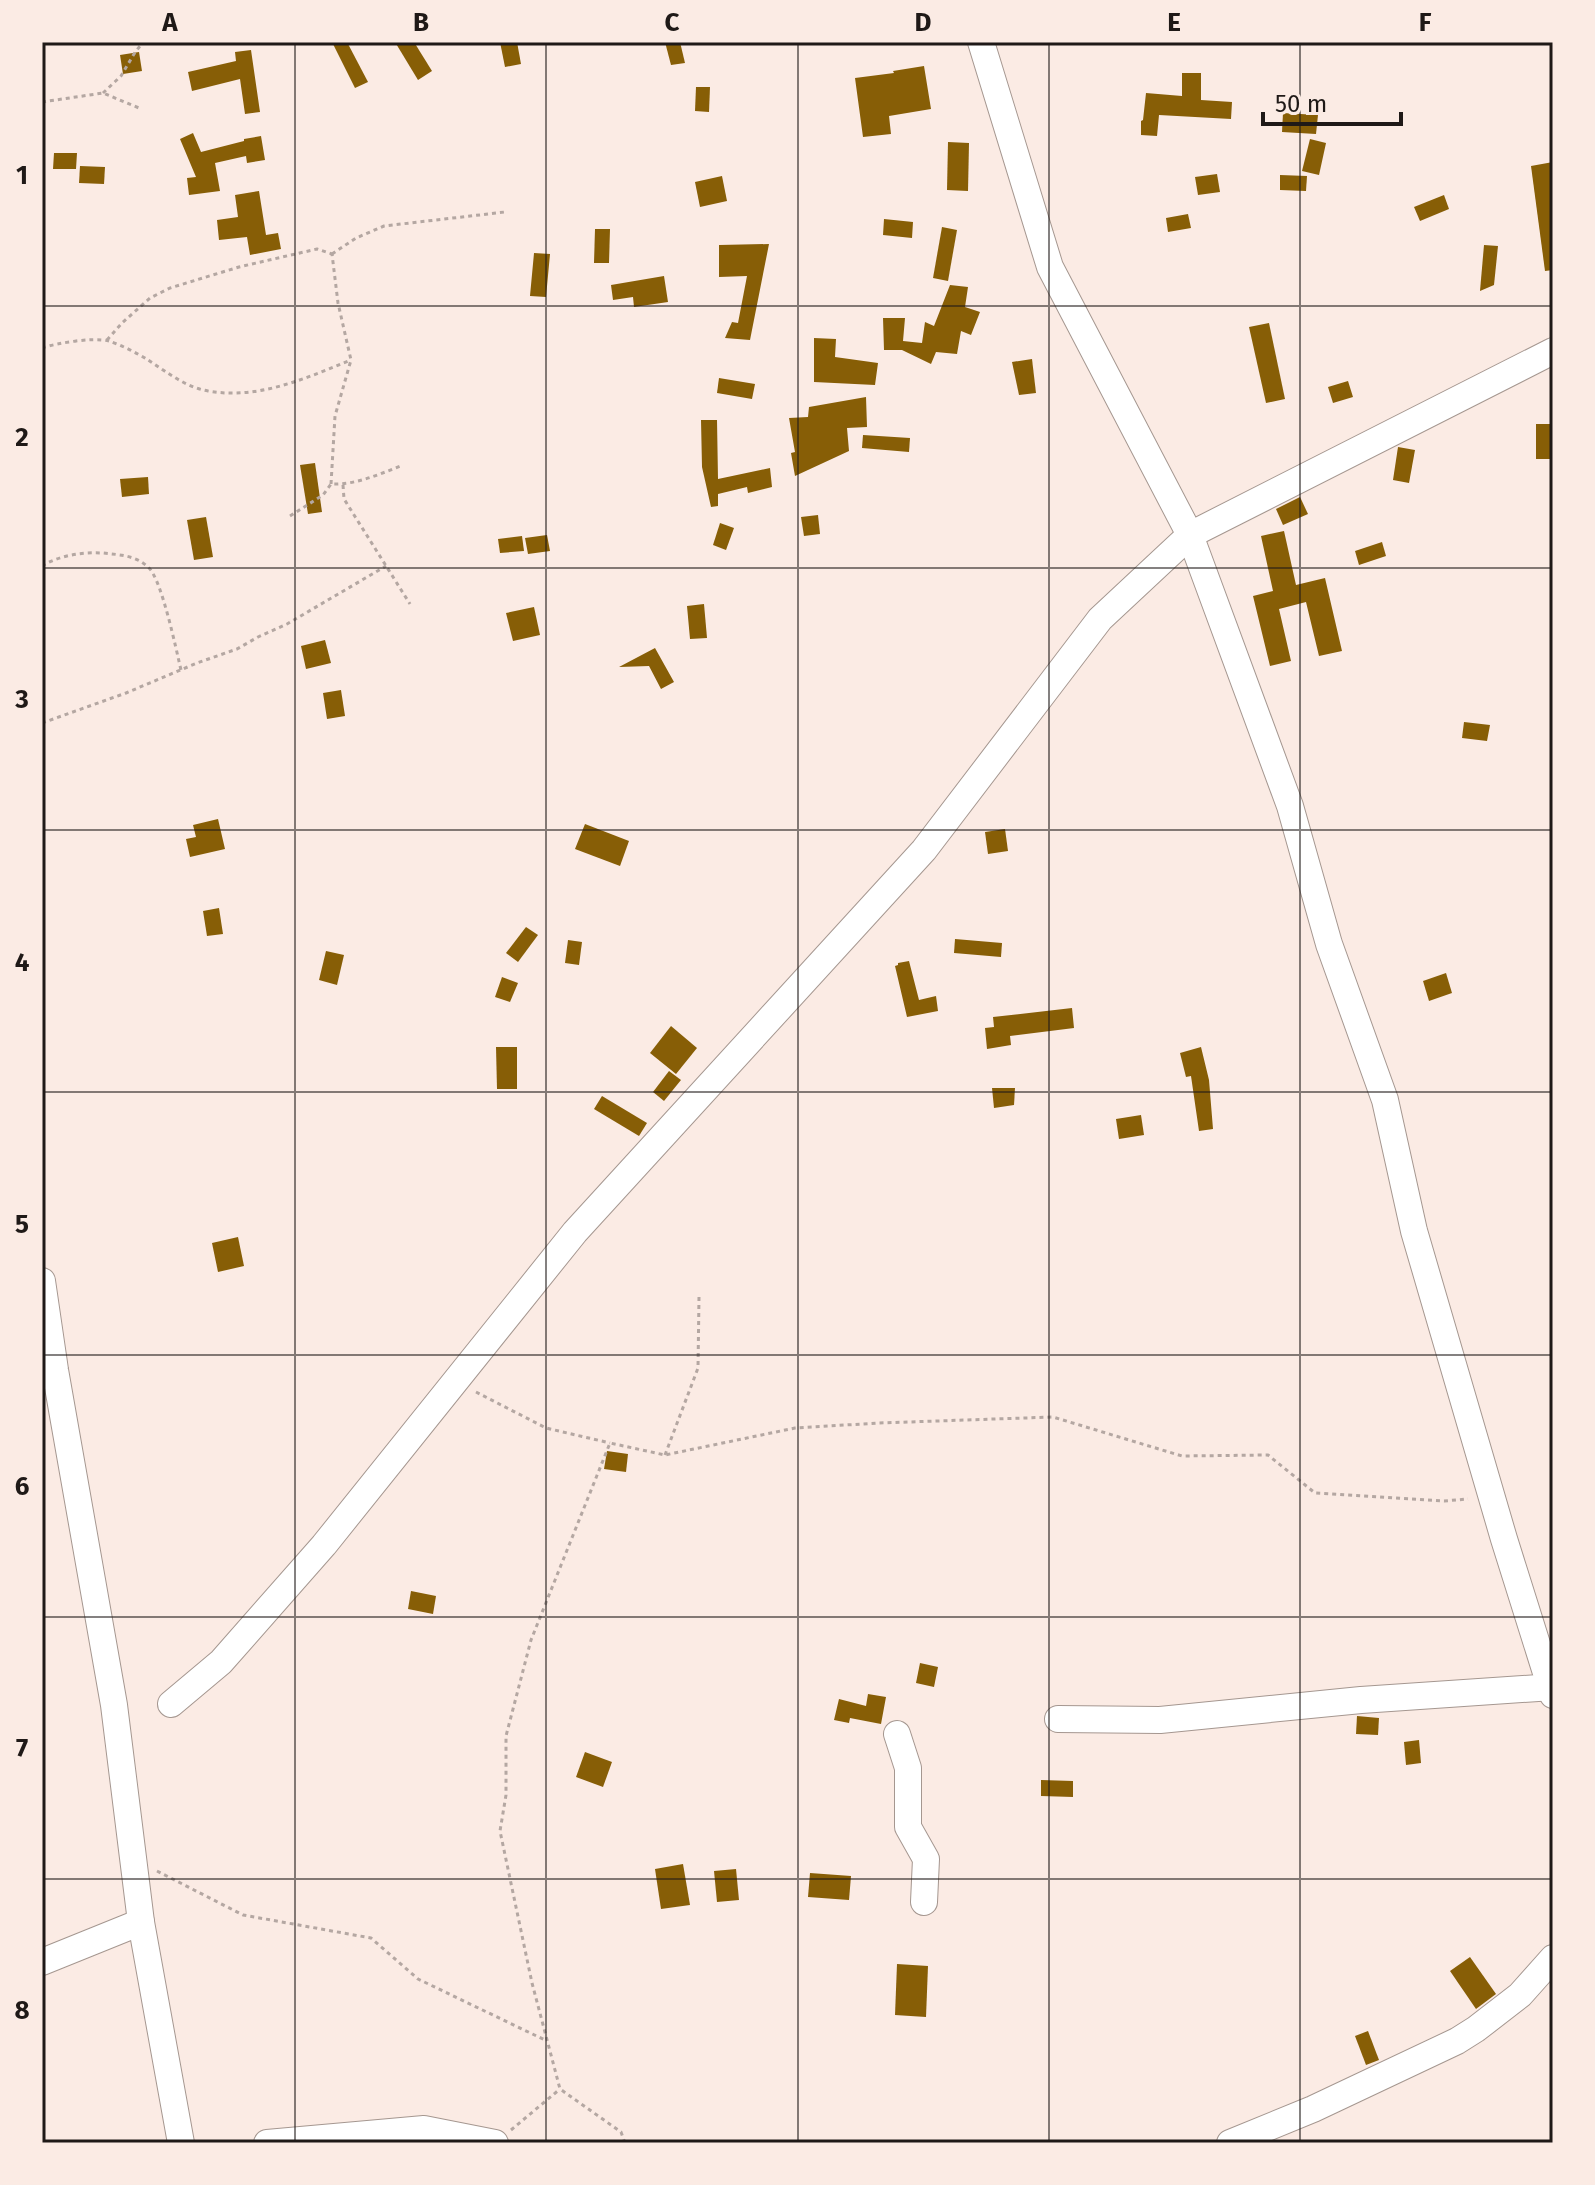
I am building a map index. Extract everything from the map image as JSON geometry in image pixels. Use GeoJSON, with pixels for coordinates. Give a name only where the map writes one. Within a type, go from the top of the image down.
{"type":"FeatureCollection","features":[{"type":"Feature","properties":{"kind":"street"},"geometry":{"type":"LineString","coordinates":[[981,42],[1050,267],[1190,535],[1290,806],[1329,944],[1385,1100],[1414,1231],[1552,1690],[1361,1700],[1160,1720],[1058,1719]]}},
{"type":"Feature","properties":{"kind":"street"},"geometry":{"type":"LineString","coordinates":[[171,1704],[221,1662],[314,1556],[575,1232],[924,850],[1100,619],[1190,535],[1553,351]]}},
{"type":"Feature","properties":{"kind":"street"},"geometry":{"type":"LineString","coordinates":[[42,1281],[114,1705],[141,1922],[181,2143]]}},
{"type":"Feature","properties":{"kind":"street"},"geometry":{"type":"LineString","coordinates":[[897,1734],[908,1768],[908,1827],[926,1859],[924,1902]]}},
{"type":"Feature","properties":{"kind":"street"},"geometry":{"type":"LineString","coordinates":[[42,1962],[141,1922]]}},
{"type":"Feature","properties":{"kind":"street"},"geometry":{"type":"LineString","coordinates":[[1230,2143],[1313,2109],[1457,2041],[1520,1995],[1553,1958]]}},
{"type":"Feature","properties":{"kind":"street"},"geometry":{"type":"LineString","coordinates":[[267,2143],[424,2129],[501,2138]]}},
{"type":"Feature","properties":{"kind":"path"},"geometry":{"type":"LineString","coordinates":[[103,93],[121,76],[143,42]]}},
{"type":"Feature","properties":{"kind":"path"},"geometry":{"type":"LineString","coordinates":[[42,102],[103,93],[139,108]]}},
{"type":"Feature","properties":{"kind":"path"},"geometry":{"type":"LineString","coordinates":[[332,254],[356,238],[384,226],[505,212]]}},
{"type":"Feature","properties":{"kind":"path"},"geometry":{"type":"LineString","coordinates":[[107,340],[150,298],[170,288],[239,267],[317,249],[332,254]]}},
{"type":"Feature","properties":{"kind":"path"},"geometry":{"type":"LineString","coordinates":[[290,516],[323,495],[331,484],[335,416],[351,360],[338,303],[332,254]]}},
{"type":"Feature","properties":{"kind":"path"},"geometry":{"type":"LineString","coordinates":[[42,348],[58,342],[107,340],[145,358],[176,380],[207,391],[267,391],[351,360]]}},
{"type":"Feature","properties":{"kind":"path"},"geometry":{"type":"LineString","coordinates":[[331,484],[343,485],[403,465]]}},
{"type":"Feature","properties":{"kind":"path"},"geometry":{"type":"LineString","coordinates":[[343,485],[344,499],[410,604]]}},
{"type":"Feature","properties":{"kind":"path"},"geometry":{"type":"LineString","coordinates":[[42,566],[56,558],[95,553],[128,555],[151,569],[160,590],[181,670]]}},
{"type":"Feature","properties":{"kind":"path"},"geometry":{"type":"LineString","coordinates":[[42,723],[237,649],[287,624],[386,566]]}},
{"type":"Feature","properties":{"kind":"path"},"geometry":{"type":"LineString","coordinates":[[665,1455],[698,1368],[699,1297]]}},
{"type":"Feature","properties":{"kind":"path"},"geometry":{"type":"LineString","coordinates":[[455,1382],[546,1428],[665,1455],[795,1428],[1053,1417],[1182,1456],[1268,1455],[1315,1493],[1444,1501],[1492,1498]]}},
{"type":"Feature","properties":{"kind":"path"},"geometry":{"type":"LineString","coordinates":[[610,1443],[531,1640],[506,1736],[506,1795],[500,1831],[532,1983],[560,2089],[621,2132],[625,2143]]}},
{"type":"Feature","properties":{"kind":"path"},"geometry":{"type":"LineString","coordinates":[[133,1859],[243,1915],[371,1938],[418,1979],[547,2041]]}},
{"type":"Feature","properties":{"kind":"path"},"geometry":{"type":"LineString","coordinates":[[501,2138],[560,2089]]}},
{"type":"Feature","properties":{"kind":"building"},"geometry":{"type":"Polygon","coordinates":[[[332,42],[347,42],[368,82],[355,88],[332,42]]]}},
{"type":"Feature","properties":{"kind":"building"},"geometry":{"type":"Polygon","coordinates":[[[395,42],[414,42],[432,71],[418,80],[395,42]]]}},
{"type":"Feature","properties":{"kind":"building"},"geometry":{"type":"Polygon","coordinates":[[[500,42],[517,42],[521,64],[505,67],[500,42]]]}},
{"type":"Feature","properties":{"kind":"building"},"geometry":{"type":"Polygon","coordinates":[[[665,42],[680,42],[685,63],[671,65],[665,42]]]}},
{"type":"Feature","properties":{"kind":"building"},"geometry":{"type":"Polygon","coordinates":[[[251,50],[260,112],[245,114],[240,79],[192,91],[188,72],[236,61],[235,52],[251,50]]]}},
{"type":"Feature","properties":{"kind":"building"},"geometry":{"type":"Polygon","coordinates":[[[139,52],[142,71],[123,74],[120,55],[139,52]]]}},
{"type":"Feature","properties":{"kind":"building"},"geometry":{"type":"Polygon","coordinates":[[[924,66],[931,109],[889,116],[891,134],[863,137],[855,78],[924,66]]]}},
{"type":"Feature","properties":{"kind":"building"},"geometry":{"type":"Polygon","coordinates":[[[1182,73],[1201,73],[1201,100],[1232,102],[1231,119],[1159,115],[1157,136],[1141,135],[1146,93],[1182,96],[1182,73]]]}},
{"type":"Feature","properties":{"kind":"building"},"geometry":{"type":"Polygon","coordinates":[[[696,87],[710,87],[709,112],[695,111],[696,87]]]}},
{"type":"Feature","properties":{"kind":"building"},"geometry":{"type":"Polygon","coordinates":[[[1283,113],[1318,115],[1316,134],[1282,132],[1283,113]]]}},
{"type":"Feature","properties":{"kind":"building"},"geometry":{"type":"Polygon","coordinates":[[[193,133],[201,152],[261,136],[265,160],[247,163],[246,156],[215,163],[220,191],[189,195],[187,178],[196,177],[180,139],[193,133]]]}},
{"type":"Feature","properties":{"kind":"building"},"geometry":{"type":"Polygon","coordinates":[[[1310,139],[1326,143],[1319,175],[1302,171],[1310,139]]]}},
{"type":"Feature","properties":{"kind":"building"},"geometry":{"type":"Polygon","coordinates":[[[948,142],[969,143],[968,191],[947,190],[948,142]]]}},
{"type":"Feature","properties":{"kind":"building"},"geometry":{"type":"Polygon","coordinates":[[[54,153],[77,153],[76,169],[53,169],[54,153]]]}},
{"type":"Feature","properties":{"kind":"building"},"geometry":{"type":"Polygon","coordinates":[[[1553,162],[1553,270],[1545,271],[1531,166],[1553,162]]]}},
{"type":"Feature","properties":{"kind":"building"},"geometry":{"type":"Polygon","coordinates":[[[80,166],[105,167],[104,184],[79,183],[80,166]]]}},
{"type":"Feature","properties":{"kind":"building"},"geometry":{"type":"Polygon","coordinates":[[[1217,174],[1220,192],[1198,195],[1195,177],[1217,174]]]}},
{"type":"Feature","properties":{"kind":"building"},"geometry":{"type":"Polygon","coordinates":[[[1280,175],[1307,176],[1306,191],[1280,190],[1280,175]]]}},
{"type":"Feature","properties":{"kind":"building"},"geometry":{"type":"Polygon","coordinates":[[[722,176],[727,201],[700,207],[695,182],[722,176]]]}},
{"type":"Feature","properties":{"kind":"building"},"geometry":{"type":"Polygon","coordinates":[[[259,191],[266,235],[278,233],[281,249],[250,255],[247,237],[219,240],[217,220],[238,217],[235,195],[259,191]]]}},
{"type":"Feature","properties":{"kind":"building"},"geometry":{"type":"Polygon","coordinates":[[[1444,195],[1449,209],[1420,221],[1414,207],[1444,195]]]}},
{"type":"Feature","properties":{"kind":"building"},"geometry":{"type":"Polygon","coordinates":[[[1188,214],[1191,228],[1168,232],[1166,218],[1188,214]]]}},
{"type":"Feature","properties":{"kind":"building"},"geometry":{"type":"Polygon","coordinates":[[[884,219],[913,222],[912,238],[883,235],[884,219]]]}},
{"type":"Feature","properties":{"kind":"building"},"geometry":{"type":"Polygon","coordinates":[[[942,227],[957,230],[948,281],[933,278],[942,227]]]}},
{"type":"Feature","properties":{"kind":"building"},"geometry":{"type":"Polygon","coordinates":[[[595,229],[610,229],[609,263],[594,263],[595,229]]]}},
{"type":"Feature","properties":{"kind":"building"},"geometry":{"type":"Polygon","coordinates":[[[769,244],[750,340],[725,338],[732,322],[738,323],[747,276],[719,277],[719,245],[769,244]]]}},
{"type":"Feature","properties":{"kind":"building"},"geometry":{"type":"Polygon","coordinates":[[[1484,245],[1498,246],[1494,285],[1480,291],[1484,245]]]}},
{"type":"Feature","properties":{"kind":"building"},"geometry":{"type":"Polygon","coordinates":[[[534,253],[550,254],[546,297],[530,296],[534,253]]]}},
{"type":"Feature","properties":{"kind":"building"},"geometry":{"type":"Polygon","coordinates":[[[664,276],[668,302],[634,307],[633,297],[613,300],[611,285],[664,276]]]}},
{"type":"Feature","properties":{"kind":"building"},"geometry":{"type":"Polygon","coordinates":[[[950,285],[968,287],[965,307],[980,312],[971,335],[961,331],[957,354],[936,352],[931,364],[902,350],[884,350],[883,318],[905,318],[903,341],[922,343],[925,322],[934,326],[950,285]]]}},
{"type":"Feature","properties":{"kind":"building"},"geometry":{"type":"Polygon","coordinates":[[[1269,323],[1285,399],[1266,403],[1249,327],[1269,323]]]}},
{"type":"Feature","properties":{"kind":"building"},"geometry":{"type":"Polygon","coordinates":[[[814,338],[836,339],[835,357],[878,363],[875,385],[814,382],[814,338]]]}},
{"type":"Feature","properties":{"kind":"building"},"geometry":{"type":"Polygon","coordinates":[[[1032,359],[1036,393],[1019,395],[1012,362],[1032,359]]]}},
{"type":"Feature","properties":{"kind":"building"},"geometry":{"type":"Polygon","coordinates":[[[719,378],[755,384],[752,399],[717,393],[719,378]]]}},
{"type":"Feature","properties":{"kind":"building"},"geometry":{"type":"Polygon","coordinates":[[[1348,381],[1353,397],[1333,403],[1328,387],[1348,381]]]}},
{"type":"Feature","properties":{"kind":"building"},"geometry":{"type":"Polygon","coordinates":[[[866,397],[867,427],[847,428],[849,451],[795,476],[791,453],[795,452],[789,418],[808,417],[809,407],[866,397]]]}},
{"type":"Feature","properties":{"kind":"building"},"geometry":{"type":"Polygon","coordinates":[[[701,420],[717,420],[718,479],[770,468],[772,487],[748,493],[747,487],[718,494],[718,506],[711,507],[702,467],[701,420]]]}},
{"type":"Feature","properties":{"kind":"building"},"geometry":{"type":"Polygon","coordinates":[[[1536,424],[1551,424],[1551,459],[1536,459],[1536,424]]]}},
{"type":"Feature","properties":{"kind":"building"},"geometry":{"type":"Polygon","coordinates":[[[863,435],[910,438],[909,452],[862,448],[863,435]]]}},
{"type":"Feature","properties":{"kind":"building"},"geometry":{"type":"Polygon","coordinates":[[[1398,447],[1415,450],[1409,483],[1393,480],[1398,447]]]}},
{"type":"Feature","properties":{"kind":"building"},"geometry":{"type":"Polygon","coordinates":[[[315,463],[322,512],[308,514],[300,465],[315,463]]]}},
{"type":"Feature","properties":{"kind":"building"},"geometry":{"type":"Polygon","coordinates":[[[148,477],[149,494],[122,497],[120,479],[148,477]]]}},
{"type":"Feature","properties":{"kind":"building"},"geometry":{"type":"Polygon","coordinates":[[[1300,497],[1308,514],[1283,525],[1276,509],[1300,497]]]}},
{"type":"Feature","properties":{"kind":"building"},"geometry":{"type":"Polygon","coordinates":[[[818,515],[820,534],[804,536],[801,517],[818,515]]]}},
{"type":"Feature","properties":{"kind":"building"},"geometry":{"type":"Polygon","coordinates":[[[206,517],[213,557],[194,560],[187,520],[206,517]]]}},
{"type":"Feature","properties":{"kind":"building"},"geometry":{"type":"Polygon","coordinates":[[[720,523],[734,528],[726,550],[713,545],[720,523]]]}},
{"type":"Feature","properties":{"kind":"building"},"geometry":{"type":"Polygon","coordinates":[[[1284,531],[1296,585],[1325,578],[1342,651],[1319,656],[1306,602],[1279,609],[1291,661],[1270,666],[1253,596],[1273,591],[1261,536],[1284,531]]]}},
{"type":"Feature","properties":{"kind":"building"},"geometry":{"type":"Polygon","coordinates":[[[547,535],[550,551],[528,554],[525,538],[547,535]]]}},
{"type":"Feature","properties":{"kind":"building"},"geometry":{"type":"Polygon","coordinates":[[[522,536],[524,551],[500,553],[498,539],[522,536]]]}},
{"type":"Feature","properties":{"kind":"building"},"geometry":{"type":"Polygon","coordinates":[[[1382,542],[1386,556],[1359,565],[1355,551],[1382,542]]]}},
{"type":"Feature","properties":{"kind":"building"},"geometry":{"type":"Polygon","coordinates":[[[704,604],[707,638],[690,639],[687,606],[704,604]]]}},
{"type":"Feature","properties":{"kind":"building"},"geometry":{"type":"Polygon","coordinates":[[[534,607],[540,635],[513,641],[506,613],[534,607]]]}},
{"type":"Feature","properties":{"kind":"building"},"geometry":{"type":"Polygon","coordinates":[[[325,640],[331,663],[306,669],[301,646],[325,640]]]}},
{"type":"Feature","properties":{"kind":"building"},"geometry":{"type":"Polygon","coordinates":[[[655,648],[674,682],[661,689],[649,666],[619,667],[655,648]]]}},
{"type":"Feature","properties":{"kind":"building"},"geometry":{"type":"Polygon","coordinates":[[[341,690],[345,716],[327,719],[323,693],[341,690]]]}},
{"type":"Feature","properties":{"kind":"building"},"geometry":{"type":"Polygon","coordinates":[[[1464,722],[1490,725],[1487,741],[1462,738],[1464,722]]]}},
{"type":"Feature","properties":{"kind":"building"},"geometry":{"type":"Polygon","coordinates":[[[218,819],[225,849],[190,857],[186,839],[196,837],[193,825],[218,819]]]}},
{"type":"Feature","properties":{"kind":"building"},"geometry":{"type":"Polygon","coordinates":[[[585,824],[629,841],[620,866],[575,849],[585,824]]]}},
{"type":"Feature","properties":{"kind":"building"},"geometry":{"type":"Polygon","coordinates":[[[1005,829],[1008,851],[988,854],[985,832],[1005,829]]]}},
{"type":"Feature","properties":{"kind":"building"},"geometry":{"type":"Polygon","coordinates":[[[219,908],[223,934],[207,936],[203,911],[219,908]]]}},
{"type":"Feature","properties":{"kind":"building"},"geometry":{"type":"Polygon","coordinates":[[[526,927],[538,935],[518,962],[506,953],[526,927]]]}},
{"type":"Feature","properties":{"kind":"building"},"geometry":{"type":"Polygon","coordinates":[[[955,939],[1002,943],[1001,957],[954,953],[955,939]]]}},
{"type":"Feature","properties":{"kind":"building"},"geometry":{"type":"Polygon","coordinates":[[[568,940],[582,942],[579,965],[565,963],[568,940]]]}},
{"type":"Feature","properties":{"kind":"building"},"geometry":{"type":"Polygon","coordinates":[[[326,951],[344,955],[337,985],[319,980],[326,951]]]}},
{"type":"Feature","properties":{"kind":"building"},"geometry":{"type":"Polygon","coordinates":[[[909,961],[919,1000],[936,996],[938,1011],[907,1017],[895,966],[909,961]]]}},
{"type":"Feature","properties":{"kind":"building"},"geometry":{"type":"Polygon","coordinates":[[[1446,973],[1452,993],[1429,1001],[1423,981],[1446,973]]]}},
{"type":"Feature","properties":{"kind":"building"},"geometry":{"type":"Polygon","coordinates":[[[502,977],[518,983],[510,1002],[495,997],[502,977]]]}},
{"type":"Feature","properties":{"kind":"building"},"geometry":{"type":"Polygon","coordinates":[[[1072,1008],[1074,1028],[1010,1036],[1011,1045],[987,1049],[985,1028],[994,1027],[993,1017],[1072,1008]]]}},
{"type":"Feature","properties":{"kind":"building"},"geometry":{"type":"Polygon","coordinates":[[[671,1026],[697,1048],[676,1074],[650,1053],[671,1026]]]}},
{"type":"Feature","properties":{"kind":"building"},"geometry":{"type":"Polygon","coordinates":[[[496,1047],[517,1047],[517,1089],[497,1089],[496,1047]]]}},
{"type":"Feature","properties":{"kind":"building"},"geometry":{"type":"Polygon","coordinates":[[[1201,1047],[1209,1080],[1213,1129],[1199,1131],[1191,1076],[1186,1077],[1180,1053],[1201,1047]]]}},
{"type":"Feature","properties":{"kind":"building"},"geometry":{"type":"Polygon","coordinates":[[[669,1071],[681,1080],[664,1101],[653,1092],[669,1071]]]}},
{"type":"Feature","properties":{"kind":"building"},"geometry":{"type":"Polygon","coordinates":[[[992,1088],[1015,1088],[1014,1105],[994,1108],[992,1088]]]}},
{"type":"Feature","properties":{"kind":"building"},"geometry":{"type":"Polygon","coordinates":[[[602,1096],[647,1123],[639,1136],[594,1109],[602,1096]]]}},
{"type":"Feature","properties":{"kind":"building"},"geometry":{"type":"Polygon","coordinates":[[[1141,1115],[1144,1135],[1119,1139],[1116,1119],[1141,1115]]]}},
{"type":"Feature","properties":{"kind":"building"},"geometry":{"type":"Polygon","coordinates":[[[238,1237],[244,1266],[218,1272],[212,1243],[238,1237]]]}},
{"type":"Feature","properties":{"kind":"building"},"geometry":{"type":"Polygon","coordinates":[[[607,1451],[628,1454],[626,1472],[604,1469],[607,1451]]]}},
{"type":"Feature","properties":{"kind":"building"},"geometry":{"type":"Polygon","coordinates":[[[411,1591],[436,1596],[433,1614],[408,1609],[411,1591]]]}},
{"type":"Feature","properties":{"kind":"building"},"geometry":{"type":"Polygon","coordinates":[[[920,1663],[938,1667],[934,1687],[916,1683],[920,1663]]]}},
{"type":"Feature","properties":{"kind":"building"},"geometry":{"type":"Polygon","coordinates":[[[868,1694],[886,1697],[881,1724],[850,1718],[849,1723],[834,1720],[839,1699],[866,1706],[868,1694]]]}},
{"type":"Feature","properties":{"kind":"building"},"geometry":{"type":"Polygon","coordinates":[[[1357,1716],[1379,1718],[1378,1735],[1356,1734],[1357,1716]]]}},
{"type":"Feature","properties":{"kind":"building"},"geometry":{"type":"Polygon","coordinates":[[[1419,1740],[1421,1763],[1406,1765],[1404,1742],[1419,1740]]]}},
{"type":"Feature","properties":{"kind":"building"},"geometry":{"type":"Polygon","coordinates":[[[585,1752],[612,1762],[603,1787],[576,1777],[585,1752]]]}},
{"type":"Feature","properties":{"kind":"building"},"geometry":{"type":"Polygon","coordinates":[[[1041,1780],[1073,1781],[1073,1797],[1041,1796],[1041,1780]]]}},
{"type":"Feature","properties":{"kind":"building"},"geometry":{"type":"Polygon","coordinates":[[[683,1864],[690,1905],[661,1909],[655,1869],[683,1864]]]}},
{"type":"Feature","properties":{"kind":"building"},"geometry":{"type":"Polygon","coordinates":[[[736,1869],[739,1900],[717,1902],[714,1871],[736,1869]]]}},
{"type":"Feature","properties":{"kind":"building"},"geometry":{"type":"Polygon","coordinates":[[[810,1873],[851,1876],[849,1900],[808,1897],[810,1873]]]}},
{"type":"Feature","properties":{"kind":"building"},"geometry":{"type":"Polygon","coordinates":[[[1470,1957],[1496,1994],[1476,2009],[1450,1971],[1470,1957]]]}},
{"type":"Feature","properties":{"kind":"building"},"geometry":{"type":"Polygon","coordinates":[[[897,1964],[928,1966],[926,2017],[895,2015],[897,1964]]]}},
{"type":"Feature","properties":{"kind":"building"},"geometry":{"type":"Polygon","coordinates":[[[1368,2031],[1379,2060],[1366,2065],[1355,2036],[1368,2031]]]}}]}
